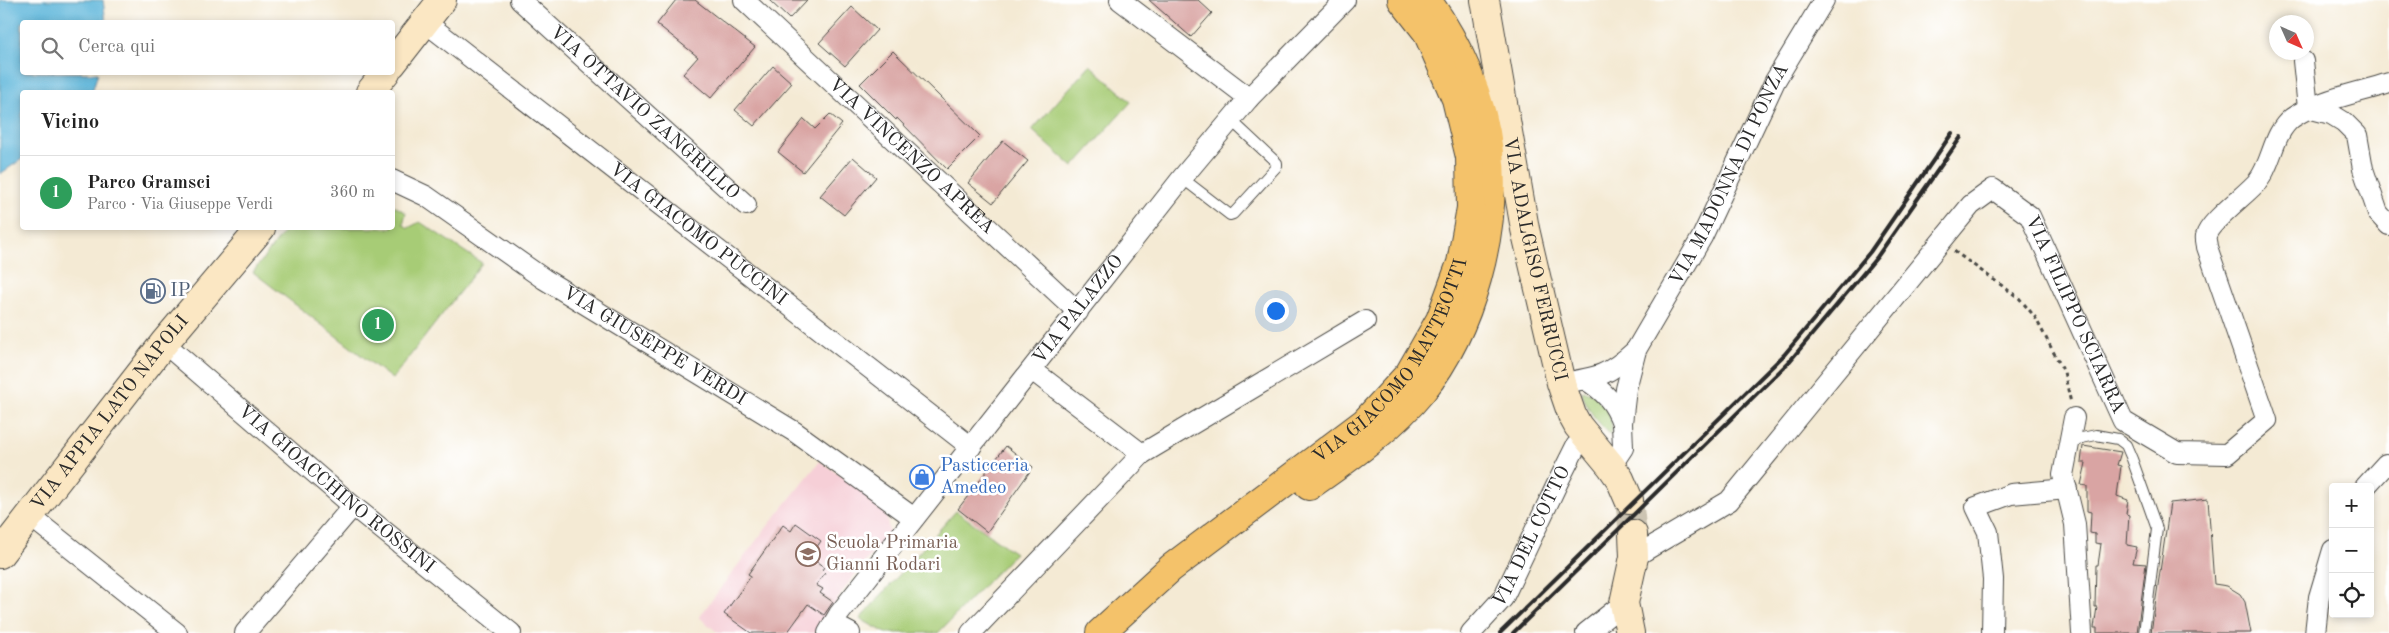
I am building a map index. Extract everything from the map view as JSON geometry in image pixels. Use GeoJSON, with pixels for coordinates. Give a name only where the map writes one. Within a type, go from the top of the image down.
{"type":"FeatureCollection","features":[{"type":"Feature","properties":{"kind":"main road","name":"VIA GIACOMO MATTEOTTI"},"geometry":{"type":"LineString","coordinates":[[1100,633],[1171,568],[1365,422],[1409,374],[1440,320],[1461,263],[1471,208],[1470,157],[1452,91],[1427,32],[1402,0]]}},
{"type":"Feature","properties":{"kind":"main road","name":"VIA GIACOMO MATTEOTTI"},"geometry":{"type":"LineString","coordinates":[[1125,633],[1183,580],[1371,442],[1422,390],[1458,332],[1480,271],[1490,206],[1489,152],[1477,97],[1445,25],[1427,0]]}},
{"type":"Feature","properties":{"kind":"street"},"geometry":{"type":"LineString","coordinates":[[395,60],[442,0]]}},
{"type":"Feature","properties":{"kind":"street","name":"VIA OTTAVIO ZANGRILLO"},"geometry":{"type":"LineString","coordinates":[[520,0],[746,205]]}},
{"type":"Feature","properties":{"kind":"street","name":"VIA VINCENZO APREA"},"geometry":{"type":"LineString","coordinates":[[744,0],[1078,312]]}},
{"type":"Feature","properties":{"kind":"street"},"geometry":{"type":"LineString","coordinates":[[1120,0],[1249,98]]}},
{"type":"Feature","properties":{"kind":"street","name":"VIA PALAZZO"},"geometry":{"type":"LineString","coordinates":[[837,630],[914,518],[1182,178],[1249,98],[1345,0]]}},
{"type":"Feature","properties":{"kind":"street","name":"VIA ADALGISO FERRUCCI"},"geometry":{"type":"LineString","coordinates":[[1485,0],[1524,229],[1573,381],[1572,415],[1586,437],[1611,466],[1629,500]]}},
{"type":"Feature","properties":{"kind":"street","name":"VIA MADONNA DI PONZA"},"geometry":{"type":"LineString","coordinates":[[1611,466],[1624,448],[1622,423],[1626,389],[1636,350],[1702,238],[1774,81],[1824,0]]}},
{"type":"Feature","properties":{"kind":"street","name":"VIA GIACOMO PUCCINI"},"geometry":{"type":"LineString","coordinates":[[425,22],[971,447]]}},
{"type":"Feature","properties":{"kind":"street"},"geometry":{"type":"LineString","coordinates":[[2302,61],[2308,108],[2331,114],[2344,122],[2357,135],[2362,169],[2378,213],[2389,225]]}},
{"type":"Feature","properties":{"kind":"street"},"geometry":{"type":"LineString","coordinates":[[372,90],[384,75]]}},
{"type":"Feature","properties":{"kind":"street","name":"VIA FILIPPO SCIARRA"},"geometry":{"type":"LineString","coordinates":[[1633,545],[1729,502],[1971,205],[1994,189],[2030,216],[2123,421],[2177,453],[2227,454],[2267,420],[2208,248],[2206,236],[2212,225],[2257,182],[2266,170],[2279,133],[2291,119],[2308,108],[2389,83]]}},
{"type":"Feature","properties":{"kind":"street","name":"VIA GIUSEPPE VERDI"},"geometry":{"type":"LineString","coordinates":[[395,181],[426,196],[544,279],[795,432],[914,518]]}},
{"type":"Feature","properties":{"kind":"street","name":"VIA APPIA LATO NAPOLI"},"geometry":{"type":"LineString","coordinates":[[0,554],[164,343],[259,230]]}},
{"type":"Feature","properties":{"kind":"street"},"geometry":{"type":"LineString","coordinates":[[971,633],[1142,454],[1365,321]]}},
{"type":"Feature","properties":{"kind":"street","name":"VIA GIOACCHINO ROSSINI"},"geometry":{"type":"LineString","coordinates":[[164,343],[353,506],[511,633]]}},
{"type":"Feature","properties":{"kind":"street","name":"VIA MADONNA DI PONZA"},"geometry":{"type":"LineString","coordinates":[[1573,381],[1601,376],[1618,366],[1636,350]]}},
{"type":"Feature","properties":{"kind":"street"},"geometry":{"type":"LineString","coordinates":[[1032,370],[1142,454]]}},
{"type":"Feature","properties":{"kind":"street"},"geometry":{"type":"LineString","coordinates":[[1573,381],[1609,398],[1622,423]]}},
{"type":"Feature","properties":{"kind":"street"},"geometry":{"type":"LineString","coordinates":[[2074,418],[2063,475],[2075,524],[2082,633]]}},
{"type":"Feature","properties":{"kind":"street","name":"VIA DEL COTTO"},"geometry":{"type":"LineString","coordinates":[[1471,633],[1503,598],[1562,473],[1576,446],[1586,437]]}},
{"type":"Feature","properties":{"kind":"street"},"geometry":{"type":"LineString","coordinates":[[2369,483],[2386,464]]}},
{"type":"Feature","properties":{"kind":"street"},"geometry":{"type":"LineString","coordinates":[[1992,633],[1993,579],[1988,532],[1976,507],[2011,494],[2067,490]]}},
{"type":"Feature","properties":{"kind":"street"},"geometry":{"type":"LineString","coordinates":[[245,633],[353,506]]}},
{"type":"Feature","properties":{"kind":"street"},"geometry":{"type":"LineString","coordinates":[[30,516],[177,633]]}},
{"type":"Feature","properties":{"kind":"street"},"geometry":{"type":"LineString","coordinates":[[1630,633],[1624,603],[1633,545]]}},
{"type":"Feature","properties":{"kind":"street"},"geometry":{"type":"LineString","coordinates":[[2315,633],[2320,596],[2329,564]]}},
{"type":"Feature","properties":{"kind":"street"},"geometry":{"type":"LineString","coordinates":[[1586,633],[1624,603]]}},
{"type":"Feature","properties":{"kind":"lane"},"geometry":{"type":"LineString","coordinates":[[1182,178],[1230,215],[1277,166],[1277,163],[1231,120]]}},
{"type":"Feature","properties":{"kind":"lane"},"geometry":{"type":"LineString","coordinates":[[2070,445],[2082,438],[2096,435],[2118,439],[2126,445],[2132,459],[2157,529],[2144,633]]}},
{"type":"Feature","properties":{"kind":"path"},"geometry":{"type":"LineString","coordinates":[[1941,242],[2019,298],[2035,317],[2064,372],[2074,418]]}},
{"type":"Feature","properties":{"kind":"shaded area","name":"Scuola Primaria Gianni Rodari"},"geometry":{"type":"Polygon","coordinates":[[[820,461],[872,497],[887,518],[889,533],[849,582],[815,633],[718,633],[699,617],[759,537],[820,461]]]}},
{"type":"Feature","properties":{"kind":"green space"},"geometry":{"type":"Polygon","coordinates":[[[1090,65],[1131,102],[1073,167],[1032,130],[1090,65]]]}},
{"type":"Feature","properties":{"kind":"green space"},"geometry":{"type":"Polygon","coordinates":[[[395,206],[406,213],[403,224],[408,228],[420,222],[482,263],[392,379],[253,272],[285,230],[395,230],[395,206]]]}},
{"type":"Feature","properties":{"kind":"green space"},"geometry":{"type":"Polygon","coordinates":[[[1583,391],[1596,396],[1606,407],[1611,421],[1611,435],[1590,411],[1584,399],[1583,391]]]}},
{"type":"Feature","properties":{"kind":"green space"},"geometry":{"type":"Polygon","coordinates":[[[956,511],[1015,553],[938,633],[886,633],[860,619],[956,511]]]}},
{"type":"Feature","properties":{"kind":"water"},"geometry":{"type":"Polygon","coordinates":[[[0,0],[103,0],[106,20],[20,20],[20,75],[97,75],[93,90],[20,90],[20,160],[0,174],[0,0]]]}},
{"type":"Feature","properties":{"kind":"building"},"geometry":{"type":"Polygon","coordinates":[[[676,0],[695,0],[755,47],[711,98],[683,74],[698,57],[657,24],[676,0]]]}},
{"type":"Feature","properties":{"kind":"building"},"geometry":{"type":"Polygon","coordinates":[[[769,0],[807,0],[789,19],[769,0]]]}},
{"type":"Feature","properties":{"kind":"building"},"geometry":{"type":"Polygon","coordinates":[[[1149,0],[1198,0],[1212,13],[1191,37],[1149,0]]]}},
{"type":"Feature","properties":{"kind":"building"},"geometry":{"type":"Polygon","coordinates":[[[852,7],[877,30],[845,66],[819,43],[852,7]]]}},
{"type":"Feature","properties":{"kind":"building"},"geometry":{"type":"Polygon","coordinates":[[[893,51],[980,136],[947,169],[897,118],[896,120],[860,84],[893,51]]]}},
{"type":"Feature","properties":{"kind":"building"},"geometry":{"type":"Polygon","coordinates":[[[773,66],[792,83],[754,126],[735,110],[773,66]]]}},
{"type":"Feature","properties":{"kind":"building"},"geometry":{"type":"Polygon","coordinates":[[[830,114],[842,124],[803,172],[778,152],[804,119],[815,129],[830,114]]]}},
{"type":"Feature","properties":{"kind":"building"},"geometry":{"type":"Polygon","coordinates":[[[1003,141],[1028,161],[993,203],[968,183],[1003,141]]]}},
{"type":"Feature","properties":{"kind":"building"},"geometry":{"type":"Polygon","coordinates":[[[853,157],[876,177],[844,215],[820,196],[853,157]]]}},
{"type":"Feature","properties":{"kind":"building"},"geometry":{"type":"Polygon","coordinates":[[[1006,446],[1033,467],[987,532],[958,509],[1006,446]]]}},
{"type":"Feature","properties":{"kind":"building"},"geometry":{"type":"Polygon","coordinates":[[[2083,446],[2121,452],[2117,465],[2121,466],[2117,496],[2128,500],[2126,514],[2129,515],[2127,545],[2137,547],[2133,563],[2146,564],[2137,633],[2097,633],[2097,628],[2094,628],[2097,607],[2095,607],[2096,565],[2098,565],[2101,544],[2095,543],[2095,534],[2090,533],[2091,512],[2087,511],[2087,486],[2081,485],[2086,463],[2081,463],[2083,446]]]}},
{"type":"Feature","properties":{"kind":"building"},"geometry":{"type":"Polygon","coordinates":[[[2208,499],[2214,584],[2227,586],[2240,594],[2245,602],[2251,633],[2151,633],[2170,503],[2208,499]]]}},
{"type":"Feature","properties":{"kind":"building"},"geometry":{"type":"Polygon","coordinates":[[[796,523],[821,541],[810,557],[824,567],[822,570],[825,573],[816,585],[823,589],[820,593],[833,602],[824,615],[808,604],[787,633],[751,633],[724,614],[751,576],[748,574],[783,525],[791,531],[796,523]]]}},
{"type":"Feature","properties":{"kind":"tunnel"},"geometry":{"type":"LineString","coordinates":[[1629,500],[1633,534]]}},
{"type":"Feature","properties":{"kind":"railway"},"geometry":{"type":"LineString","coordinates":[[1500,633],[1784,355],[1870,252],[1952,133]]}},
{"type":"Feature","properties":{"kind":"railway"},"geometry":{"type":"LineString","coordinates":[[1513,633],[1789,362],[1877,257],[1961,137]]}},
{"type":"Feature","properties":{"kind":"place","name":"IP"},"geometry":{"type":"Point","coordinates":[153,291]}},
{"type":"Feature","properties":{"kind":"place","name":"Parco Gramsci"},"geometry":{"type":"Point","coordinates":[378,325]}},
{"type":"Feature","properties":{"kind":"place","name":"Pasticceria Amedeo"},"geometry":{"type":"Point","coordinates":[922,477]}},
{"type":"Feature","properties":{"kind":"place","name":"Scuola Primaria Gianni Rodari"},"geometry":{"type":"Point","coordinates":[808,554]}}]}
